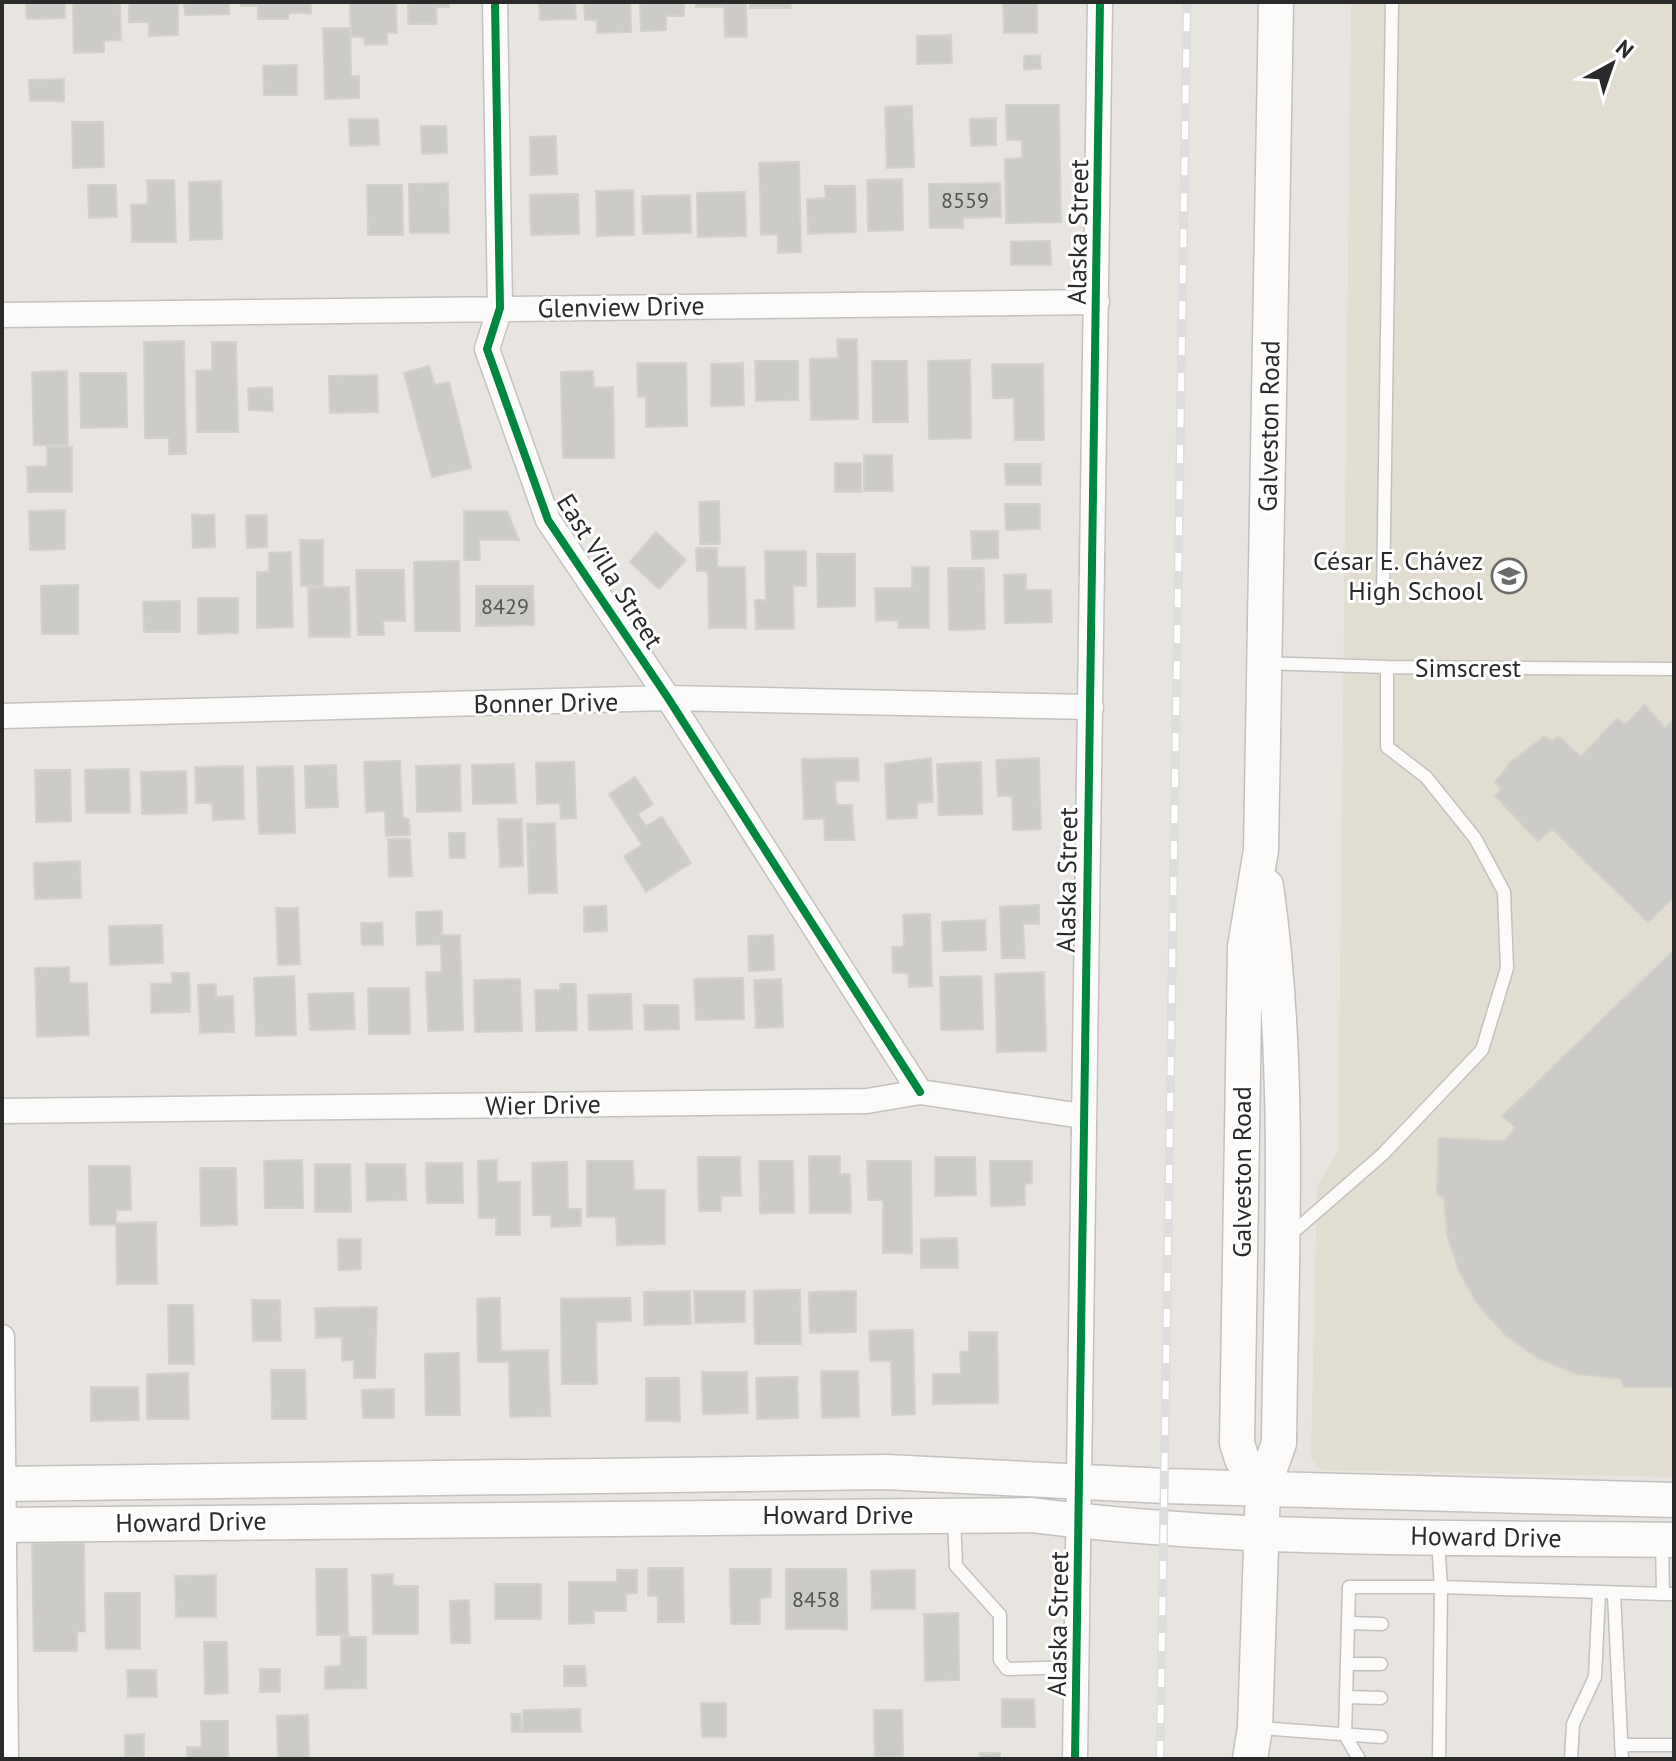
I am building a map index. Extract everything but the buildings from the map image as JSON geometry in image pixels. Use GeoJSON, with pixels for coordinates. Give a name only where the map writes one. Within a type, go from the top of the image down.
{"type":"FeatureCollection","features":[{"type":"Feature","properties":{"kind":"main road","name":"Galveston Road"},"geometry":{"type":"LineString","coordinates":[[1255,1749],[1263,1488],[1279,1443],[1280,1092],[1275,948],[1261,850],[1276,2]]}},
{"type":"Feature","properties":{"kind":"main road","name":"Galveston Road"},"geometry":{"type":"LineString","coordinates":[[1261,850],[1245,947],[1237,1443],[1242,1459],[1263,1488]]}},
{"type":"Feature","properties":{"kind":"main road"},"geometry":{"type":"LineString","coordinates":[[1243,1092],[1280,1092]]}},
{"type":"Feature","properties":{"kind":"main road","name":"Howard Drive"},"geometry":{"type":"LineString","coordinates":[[2,1484],[886,1472],[1263,1488],[1668,1499]]}},
{"type":"Feature","properties":{"kind":"main road"},"geometry":{"type":"LineString","coordinates":[[418,1478],[419,1519]]}},
{"type":"Feature","properties":{"kind":"main road"},"geometry":{"type":"LineString","coordinates":[[1668,1499],[1668,1540]]}},
{"type":"Feature","properties":{"kind":"main road","name":"Howard Drive"},"geometry":{"type":"LineString","coordinates":[[2,1525],[1031,1515],[1261,1534],[1668,1540]]}},
{"type":"Feature","properties":{"kind":"street","name":"East Villa Street"},"geometry":{"type":"LineString","coordinates":[[495,2],[500,308],[487,349],[548,520],[668,698],[920,1092]]}},
{"type":"Feature","properties":{"kind":"street","name":"Alaska Street"},"geometry":{"type":"LineString","coordinates":[[1075,1759],[1100,2]]}},
{"type":"Feature","properties":{"kind":"street","name":"Glenview Drive"},"geometry":{"type":"LineString","coordinates":[[2,315],[1097,302]]}},
{"type":"Feature","properties":{"kind":"street","name":"Bonner Drive"},"geometry":{"type":"LineString","coordinates":[[2,716],[668,698],[1091,707]]}},
{"type":"Feature","properties":{"kind":"street","name":"Wier Drive"},"geometry":{"type":"LineString","coordinates":[[2,1111],[867,1101],[920,1092],[1082,1116]]}},
{"type":"Feature","properties":{"kind":"street"},"geometry":{"type":"LineString","coordinates":[[2,1337],[6,1759]]}},
{"type":"Feature","properties":{"kind":"lane"},"geometry":{"type":"LineString","coordinates":[[1383,598],[1392,2]]}},
{"type":"Feature","properties":{"kind":"lane","name":"Simscrest"},"geometry":{"type":"LineString","coordinates":[[1262,663],[1674,669]]}},
{"type":"Feature","properties":{"kind":"lane"},"geometry":{"type":"LineString","coordinates":[[1281,1228],[1298,1228],[1383,1154],[1482,1050],[1507,968],[1504,892],[1475,838],[1426,777],[1387,747],[1387,667]]}},
{"type":"Feature","properties":{"kind":"lane"},"geometry":{"type":"LineString","coordinates":[[954,1516],[956,1566],[1000,1615],[1000,1660],[1007,1669],[1077,1667]]}},
{"type":"Feature","properties":{"kind":"lane"},"geometry":{"type":"LineString","coordinates":[[1437,1537],[1441,1587],[1436,1625],[1435,1739],[1439,1759]]}},
{"type":"Feature","properties":{"kind":"lane"},"geometry":{"type":"LineString","coordinates":[[1359,1759],[1345,1735],[1349,1587],[1669,1594],[1668,1540]]}},
{"type":"Feature","properties":{"kind":"lane"},"geometry":{"type":"LineString","coordinates":[[1571,1759],[1573,1724],[1595,1677],[1599,1593]]}},
{"type":"Feature","properties":{"kind":"lane"},"geometry":{"type":"LineString","coordinates":[[1614,1594],[1622,1759]]}},
{"type":"Feature","properties":{"kind":"lane"},"geometry":{"type":"LineString","coordinates":[[1348,1623],[1382,1624]]}},
{"type":"Feature","properties":{"kind":"lane"},"geometry":{"type":"LineString","coordinates":[[1347,1664],[1381,1664]]}},
{"type":"Feature","properties":{"kind":"lane"},"geometry":{"type":"LineString","coordinates":[[1346,1697],[1381,1698]]}},
{"type":"Feature","properties":{"kind":"lane"},"geometry":{"type":"LineString","coordinates":[[1255,1749],[1345,1735],[1381,1737]]}},
{"type":"Feature","properties":{"kind":"lane"},"geometry":{"type":"LineString","coordinates":[[1621,1745],[1674,1745]]}},
{"type":"Feature","properties":{"kind":"shaded area","name":"César E. Chávez High School"},"geometry":{"type":"Polygon","coordinates":[[[1351,2],[1674,2],[1674,1477],[1321,1470],[1311,1458],[1317,1187],[1338,1150],[1351,2]]]}},
{"type":"Feature","properties":{"kind":"railway"},"geometry":{"type":"LineString","coordinates":[[1160,1759],[1187,2]]}},
{"type":"Feature","properties":{"kind":"cycle path"},"geometry":{"type":"LineString","coordinates":[[495,2],[500,308],[487,349],[548,520],[668,698],[920,1092]]}},
{"type":"Feature","properties":{"kind":"cycle path"},"geometry":{"type":"LineString","coordinates":[[1075,1759],[1100,2]]}},
{"type":"Feature","properties":{"kind":"place","name":"César E. Chávez High School"},"geometry":{"type":"Point","coordinates":[1509,576]}}]}
